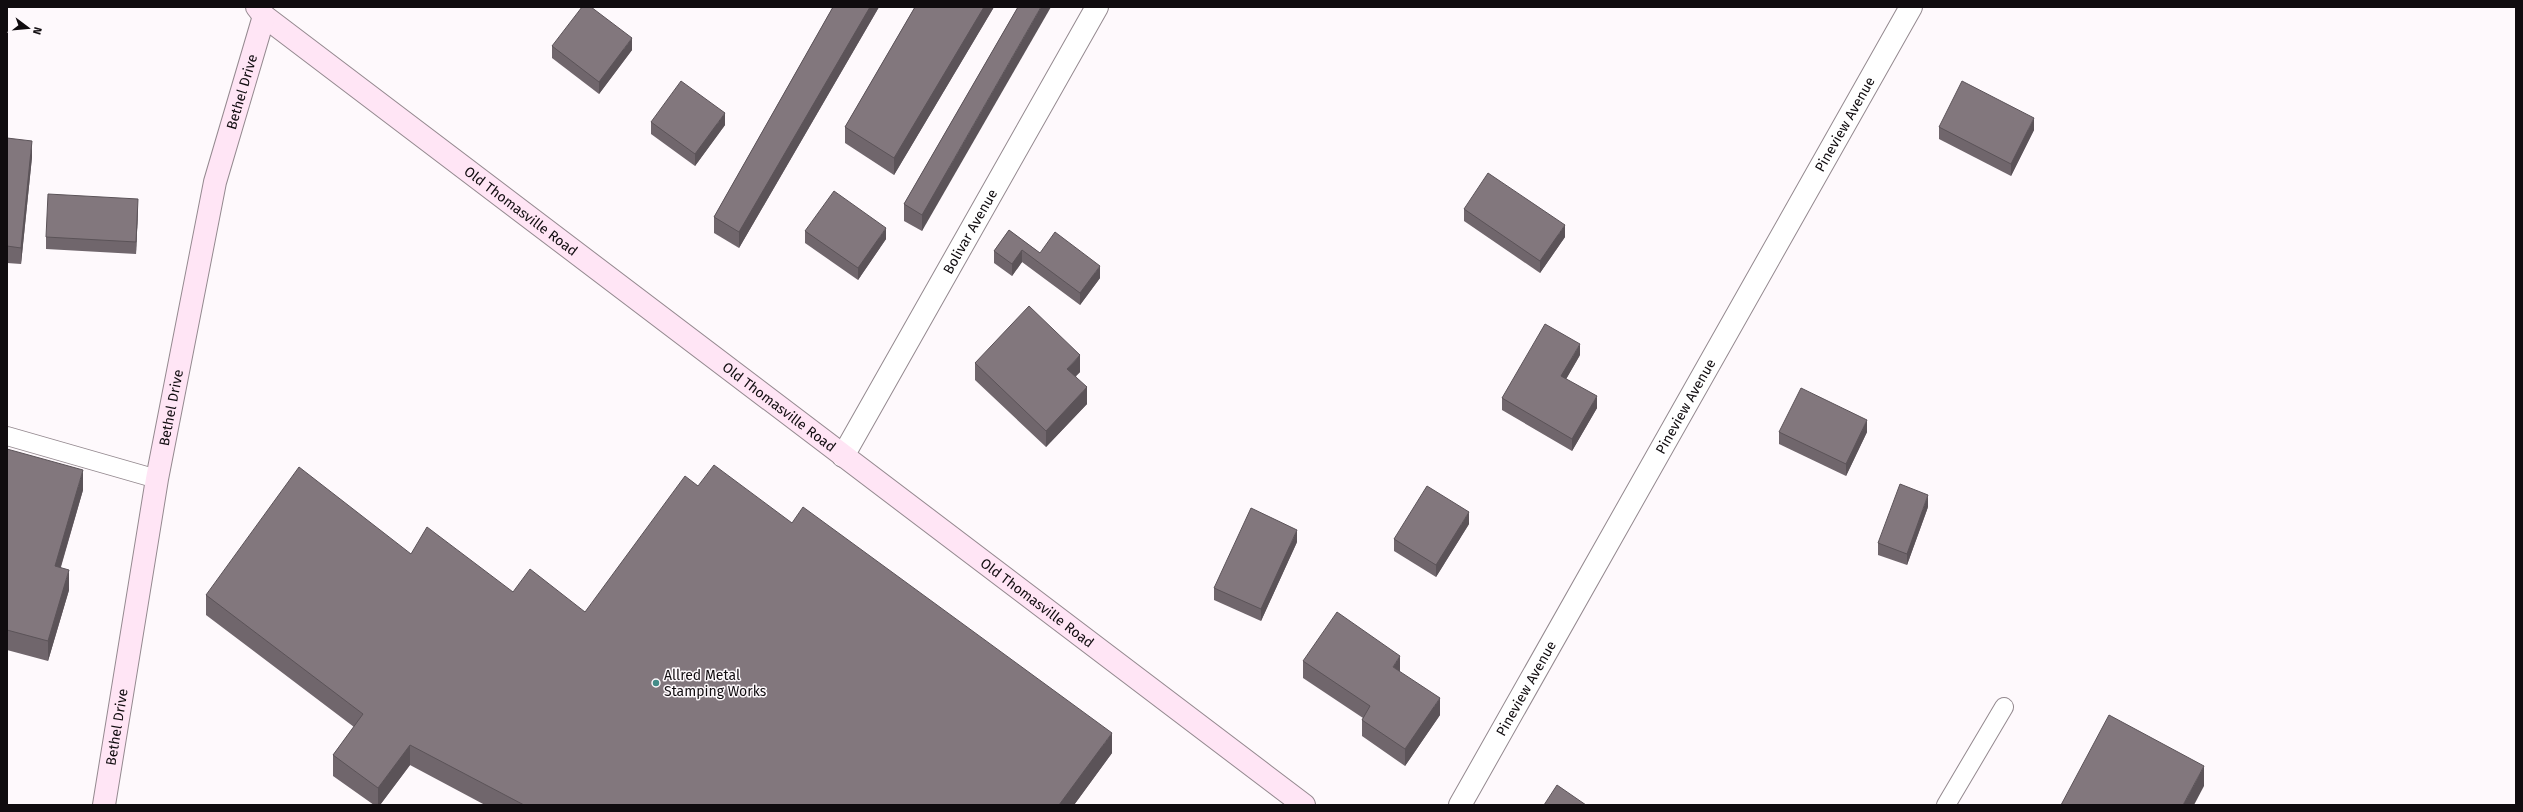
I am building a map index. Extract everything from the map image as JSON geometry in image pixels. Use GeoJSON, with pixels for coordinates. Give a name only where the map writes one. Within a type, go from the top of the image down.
{"type":"FeatureCollection","features":[{"type":"Feature","properties":{"kind":"street","name":"Bolivar Avenue"},"geometry":{"type":"LineString","coordinates":[[843,456],[1097,7]]}},
{"type":"Feature","properties":{"kind":"street","name":"Pineview Avenue"},"geometry":{"type":"LineString","coordinates":[[1460,805],[1911,7]]}},
{"type":"Feature","properties":{"kind":"street","name":"Old Thomasville Road"},"geometry":{"type":"LineString","coordinates":[[261,11],[843,456],[1304,805]]}},
{"type":"Feature","properties":{"kind":"street","name":"Bethel Drive"},"geometry":{"type":"LineString","coordinates":[[104,805],[157,479],[215,182],[261,11]]}},
{"type":"Feature","properties":{"kind":"lane"},"geometry":{"type":"LineString","coordinates":[[7,436],[157,479]]}},
{"type":"Feature","properties":{"kind":"lane"},"geometry":{"type":"LineString","coordinates":[[1946,805],[2004,707]]}},
{"type":"Feature","properties":{"kind":"building"},"geometry":{"type":"Polygon","coordinates":[[[582,7],[591,7],[632,38],[599,82],[552,46],[582,7]]]}},
{"type":"Feature","properties":{"kind":"building"},"geometry":{"type":"Polygon","coordinates":[[[833,7],[870,7],[739,232],[714,217],[833,7]]]}},
{"type":"Feature","properties":{"kind":"building"},"geometry":{"type":"Polygon","coordinates":[[[915,7],[984,7],[894,158],[845,127],[915,7]]]}},
{"type":"Feature","properties":{"kind":"building"},"geometry":{"type":"Polygon","coordinates":[[[1018,7],[1041,7],[922,215],[904,204],[1018,7]]]}},
{"type":"Feature","properties":{"kind":"building"},"geometry":{"type":"Polygon","coordinates":[[[681,81],[725,113],[695,154],[651,122],[681,81]]]}},
{"type":"Feature","properties":{"kind":"building"},"geometry":{"type":"Polygon","coordinates":[[[1962,81],[2034,118],[2011,164],[1939,127],[1962,81]]]}},
{"type":"Feature","properties":{"kind":"building"},"geometry":{"type":"Polygon","coordinates":[[[7,138],[32,141],[21,248],[7,246],[7,138]]]}},
{"type":"Feature","properties":{"kind":"building"},"geometry":{"type":"Polygon","coordinates":[[[1488,173],[1565,225],[1540,261],[1464,209],[1488,173]]]}},
{"type":"Feature","properties":{"kind":"building"},"geometry":{"type":"Polygon","coordinates":[[[834,191],[886,228],[858,268],[805,231],[834,191]]]}},
{"type":"Feature","properties":{"kind":"building"},"geometry":{"type":"Polygon","coordinates":[[[48,194],[138,199],[136,242],[46,237],[48,194]]]}},
{"type":"Feature","properties":{"kind":"building"},"geometry":{"type":"Polygon","coordinates":[[[1009,230],[1040,253],[1055,232],[1100,266],[1080,293],[1022,250],[1012,264],[994,251],[1009,230]]]}},
{"type":"Feature","properties":{"kind":"building"},"geometry":{"type":"Polygon","coordinates":[[[1029,306],[1080,355],[1067,369],[1087,387],[1046,431],[975,363],[1029,306]]]}},
{"type":"Feature","properties":{"kind":"building"},"geometry":{"type":"Polygon","coordinates":[[[1545,324],[1580,344],[1561,376],[1597,396],[1572,439],[1502,398],[1545,324]]]}},
{"type":"Feature","properties":{"kind":"building"},"geometry":{"type":"Polygon","coordinates":[[[1801,388],[1867,420],[1846,464],[1779,432],[1801,388]]]}},
{"type":"Feature","properties":{"kind":"building"},"geometry":{"type":"Polygon","coordinates":[[[7,449],[83,470],[55,566],[69,570],[48,641],[7,630],[7,449]]]}},
{"type":"Feature","properties":{"kind":"building","name":"Allred Metal Stamping Works"},"geometry":{"type":"Polygon","coordinates":[[[714,465],[792,523],[803,507],[1112,733],[1059,805],[524,805],[410,745],[378,788],[333,755],[363,714],[206,595],[299,467],[411,554],[427,527],[513,592],[530,569],[585,612],[685,476],[698,486],[714,465]]]}},
{"type":"Feature","properties":{"kind":"building"},"geometry":{"type":"Polygon","coordinates":[[[1900,484],[1928,495],[1907,554],[1878,543],[1900,484]]]}},
{"type":"Feature","properties":{"kind":"building"},"geometry":{"type":"Polygon","coordinates":[[[1427,486],[1469,512],[1436,565],[1394,539],[1427,486]]]}},
{"type":"Feature","properties":{"kind":"building"},"geometry":{"type":"Polygon","coordinates":[[[1251,508],[1297,530],[1261,609],[1214,588],[1251,508]]]}},
{"type":"Feature","properties":{"kind":"building"},"geometry":{"type":"Polygon","coordinates":[[[1337,612],[1400,656],[1393,667],[1440,698],[1405,749],[1362,720],[1370,706],[1303,661],[1337,612]]]}},
{"type":"Feature","properties":{"kind":"building"},"geometry":{"type":"Polygon","coordinates":[[[2109,715],[2204,766],[2183,805],[2061,805],[2109,715]]]}},
{"type":"Feature","properties":{"kind":"building"},"geometry":{"type":"Polygon","coordinates":[[[1557,785],[1586,805],[1544,805],[1557,785]]]}},
{"type":"Feature","properties":{"kind":"place","name":"Allred Metal Stamping Works"},"geometry":{"type":"Point","coordinates":[656,683]}}]}
